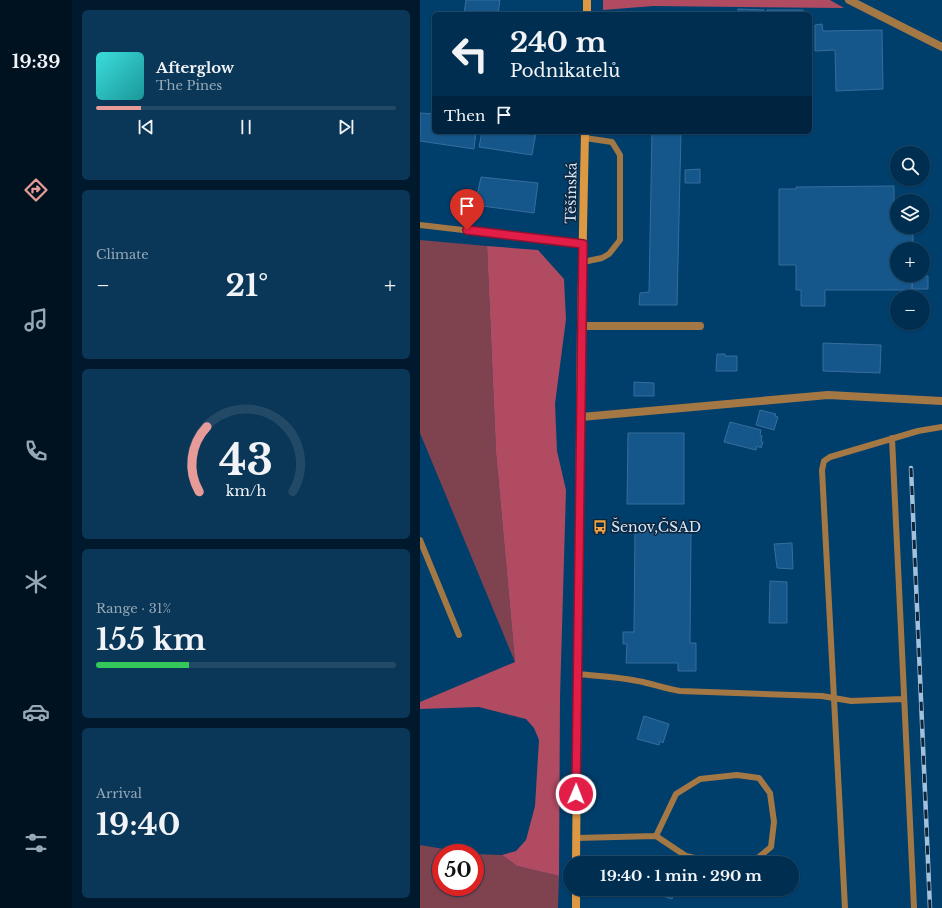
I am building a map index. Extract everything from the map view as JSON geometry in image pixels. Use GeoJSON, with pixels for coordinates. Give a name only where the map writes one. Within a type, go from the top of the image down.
{"type":"FeatureCollection","features":[{"type":"Feature","properties":{"kind":"main road"},"geometry":{"type":"LineString","coordinates":[[587,0],[587,12]]}},
{"type":"Feature","properties":{"kind":"main road","name":"Těšínská"},"geometry":{"type":"LineString","coordinates":[[576,856],[581,326],[585,135]]}},
{"type":"Feature","properties":{"kind":"main road"},"geometry":{"type":"LineString","coordinates":[[576,896],[576,908]]}},
{"type":"Feature","properties":{"kind":"street"},"geometry":{"type":"LineString","coordinates":[[849,0],[942,47]]}},
{"type":"Feature","properties":{"kind":"street"},"geometry":{"type":"LineString","coordinates":[[581,326],[700,326]]}},
{"type":"Feature","properties":{"kind":"street"},"geometry":{"type":"LineString","coordinates":[[581,417],[828,395],[942,401]]}},
{"type":"Feature","properties":{"kind":"lane"},"geometry":{"type":"LineString","coordinates":[[583,262],[602,258],[609,254],[620,240],[620,155],[612,142],[585,135]]}},
{"type":"Feature","properties":{"kind":"lane"},"geometry":{"type":"LineString","coordinates":[[420,225],[583,244]]}},
{"type":"Feature","properties":{"kind":"lane"},"geometry":{"type":"LineString","coordinates":[[845,908],[822,470],[824,461],[830,456],[918,431],[942,427]]}},
{"type":"Feature","properties":{"kind":"lane"},"geometry":{"type":"LineString","coordinates":[[892,438],[903,699],[914,908]]}},
{"type":"Feature","properties":{"kind":"lane"},"geometry":{"type":"LineString","coordinates":[[420,540],[459,635]]}},
{"type":"Feature","properties":{"kind":"lane"},"geometry":{"type":"LineString","coordinates":[[577,674],[644,682],[664,689],[680,691],[822,696],[851,701],[903,699]]}},
{"type":"Feature","properties":{"kind":"lane"},"geometry":{"type":"LineString","coordinates":[[656,836],[676,794],[700,779],[737,775],[759,778],[770,793],[774,822],[771,847],[760,856]]}},
{"type":"Feature","properties":{"kind":"lane"},"geometry":{"type":"LineString","coordinates":[[576,838],[656,836],[686,856]]}},
{"type":"Feature","properties":{"kind":"shaded area"},"geometry":{"type":"Polygon","coordinates":[[[603,0],[830,0],[844,8],[653,6],[603,10],[603,0]]]}},
{"type":"Feature","properties":{"kind":"shaded area"},"geometry":{"type":"Polygon","coordinates":[[[420,240],[487,246],[496,453],[515,662],[420,433],[420,240]]]}},
{"type":"Feature","properties":{"kind":"shaded area"},"geometry":{"type":"Polygon","coordinates":[[[487,246],[538,250],[564,279],[566,319],[555,404],[557,451],[566,490],[560,697],[559,876],[517,866],[502,855],[516,851],[526,840],[535,806],[539,740],[534,728],[526,719],[479,707],[420,709],[420,702],[515,662],[496,453],[487,246]]]}},
{"type":"Feature","properties":{"kind":"shaded area"},"geometry":{"type":"Polygon","coordinates":[[[420,845],[432,847],[432,896],[484,896],[484,854],[502,855],[517,866],[559,876],[558,908],[420,908],[420,845]]]}},
{"type":"Feature","properties":{"kind":"building"},"geometry":{"type":"Polygon","coordinates":[[[466,0],[500,0],[498,12],[464,12],[466,0]]]}},
{"type":"Feature","properties":{"kind":"building"},"geometry":{"type":"Polygon","coordinates":[[[738,9],[764,10],[764,12],[738,12],[738,9]]]}},
{"type":"Feature","properties":{"kind":"building"},"geometry":{"type":"Polygon","coordinates":[[[767,10],[803,10],[803,12],[767,12],[767,10]]]}},
{"type":"Feature","properties":{"kind":"building"},"geometry":{"type":"Polygon","coordinates":[[[822,24],[823,31],[882,30],[883,89],[836,91],[835,50],[815,51],[815,25],[822,24]]]}},
{"type":"Feature","properties":{"kind":"building"},"geometry":{"type":"Polygon","coordinates":[[[420,113],[432,114],[432,134],[476,134],[474,149],[420,141],[420,113]]]}},
{"type":"Feature","properties":{"kind":"building"},"geometry":{"type":"Polygon","coordinates":[[[482,134],[536,134],[532,155],[479,147],[482,134]]]}},
{"type":"Feature","properties":{"kind":"building"},"geometry":{"type":"Polygon","coordinates":[[[652,134],[681,134],[677,305],[639,305],[640,293],[649,292],[652,134]]]}},
{"type":"Feature","properties":{"kind":"building"},"geometry":{"type":"Polygon","coordinates":[[[700,169],[700,183],[685,183],[685,170],[700,169]]]}},
{"type":"Feature","properties":{"kind":"building"},"geometry":{"type":"Polygon","coordinates":[[[481,177],[538,183],[534,213],[475,205],[481,177]]]}},
{"type":"Feature","properties":{"kind":"building"},"geometry":{"type":"Polygon","coordinates":[[[894,186],[894,194],[890,194],[890,234],[913,234],[913,242],[890,242],[890,282],[912,282],[913,290],[825,290],[825,306],[801,306],[801,290],[796,290],[796,265],[779,265],[779,189],[796,189],[796,187],[894,186]]]}},
{"type":"Feature","properties":{"kind":"building"},"geometry":{"type":"Polygon","coordinates":[[[912,282],[928,282],[928,289],[912,289],[912,282]]]}},
{"type":"Feature","properties":{"kind":"building"},"geometry":{"type":"Polygon","coordinates":[[[823,343],[881,345],[880,373],[823,371],[823,343]]]}},
{"type":"Feature","properties":{"kind":"building"},"geometry":{"type":"Polygon","coordinates":[[[717,354],[737,356],[737,371],[716,371],[717,354]]]}},
{"type":"Feature","properties":{"kind":"building"},"geometry":{"type":"Polygon","coordinates":[[[634,382],[654,383],[654,396],[634,396],[634,382]]]}},
{"type":"Feature","properties":{"kind":"building"},"geometry":{"type":"Polygon","coordinates":[[[760,410],[776,414],[775,416],[778,417],[774,430],[756,425],[760,410]]]}},
{"type":"Feature","properties":{"kind":"building"},"geometry":{"type":"Polygon","coordinates":[[[730,422],[761,430],[761,441],[763,442],[761,448],[757,446],[756,450],[724,442],[730,422]]]}},
{"type":"Feature","properties":{"kind":"building"},"geometry":{"type":"Polygon","coordinates":[[[628,433],[684,433],[684,504],[627,504],[628,433]]]}},
{"type":"Feature","properties":{"kind":"building"},"geometry":{"type":"Polygon","coordinates":[[[635,529],[691,530],[690,643],[696,643],[696,671],[678,671],[678,663],[626,663],[627,644],[623,644],[623,632],[634,632],[635,529]]]}},
{"type":"Feature","properties":{"kind":"building"},"geometry":{"type":"Polygon","coordinates":[[[792,543],[793,569],[777,568],[774,544],[792,543]]]}},
{"type":"Feature","properties":{"kind":"building"},"geometry":{"type":"Polygon","coordinates":[[[770,581],[787,582],[787,623],[769,623],[770,581]]]}},
{"type":"Feature","properties":{"kind":"building"},"geometry":{"type":"Polygon","coordinates":[[[644,716],[669,724],[663,743],[660,741],[659,745],[637,739],[644,716]]]}},
{"type":"Feature","properties":{"kind":"building"},"geometry":{"type":"Polygon","coordinates":[[[662,896],[673,896],[672,899],[662,896]]]}},
{"type":"Feature","properties":{"kind":"railway"},"geometry":{"type":"LineString","coordinates":[[911,468],[930,908]]}},
{"type":"Feature","properties":{"kind":"place","name":"Šenov,ČSAD"},"geometry":{"type":"Point","coordinates":[600,527]}},
{"type":"Feature","properties":{"kind":"route"},"geometry":{"type":"LineString","coordinates":[[467,230],[583,244],[576,794]]}}]}
